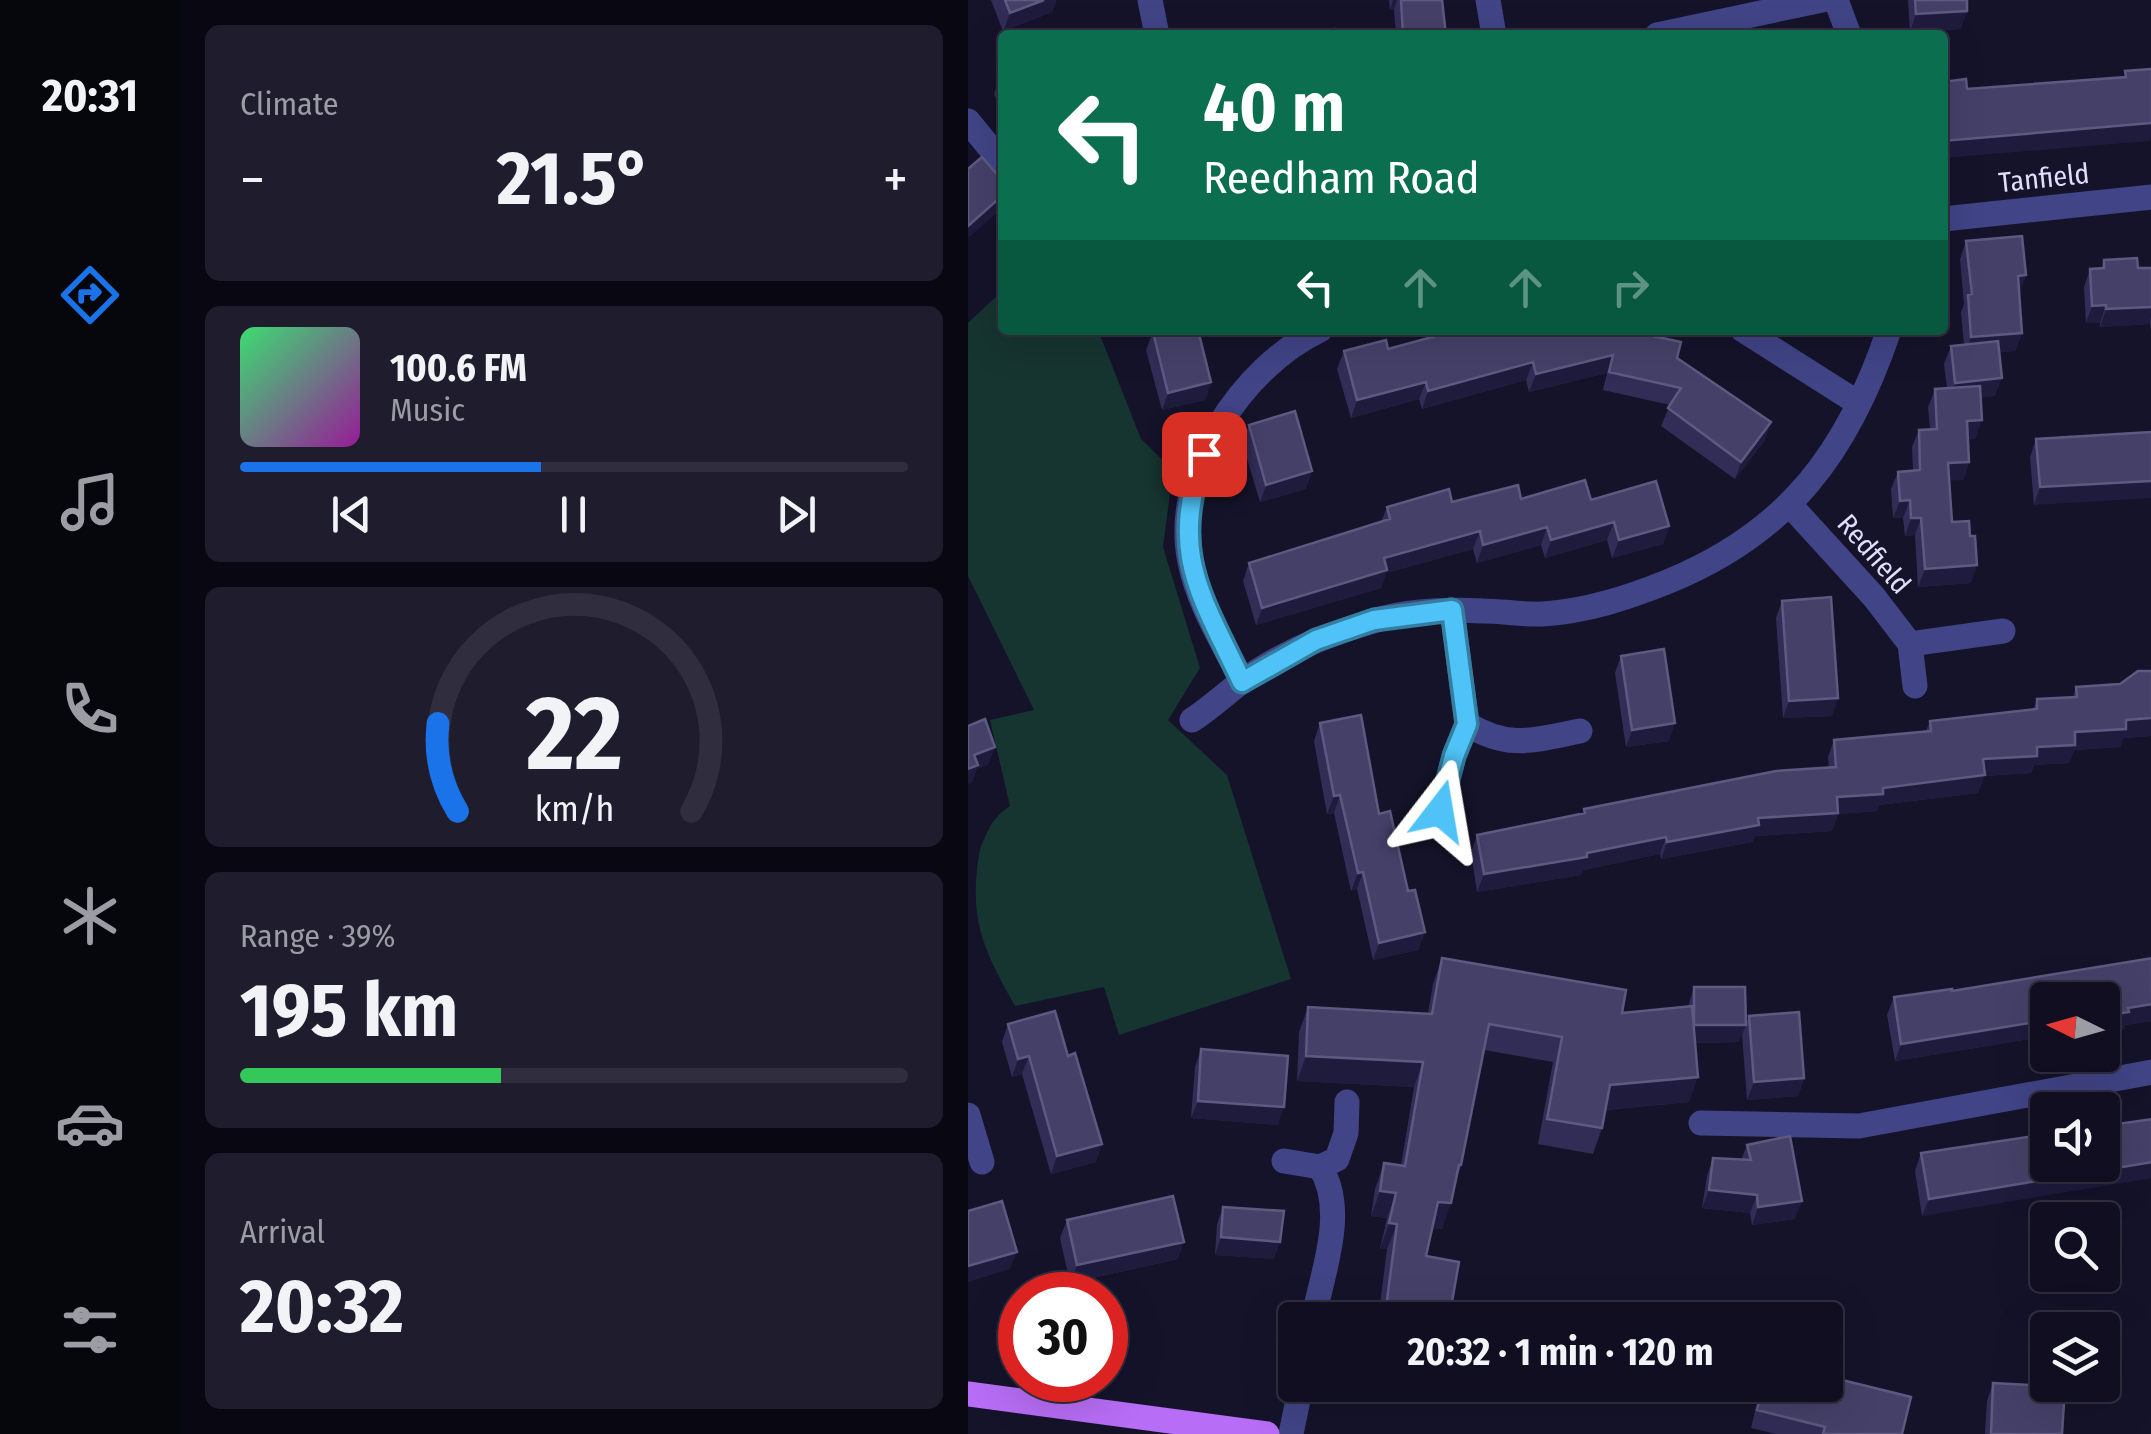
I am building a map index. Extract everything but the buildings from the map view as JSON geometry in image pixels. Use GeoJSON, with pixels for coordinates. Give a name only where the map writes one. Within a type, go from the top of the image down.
{"type":"FeatureCollection","features":[{"type":"Feature","properties":{"kind":"main road"},"geometry":{"type":"LineString","coordinates":[[968,1394],[1266,1434]]}},
{"type":"Feature","properties":{"kind":"street"},"geometry":{"type":"LineString","coordinates":[[1150,0],[1156,30]]}},
{"type":"Feature","properties":{"kind":"street"},"geometry":{"type":"LineString","coordinates":[[1488,0],[1493,30]]}},
{"type":"Feature","properties":{"kind":"street"},"geometry":{"type":"LineString","coordinates":[[1681,30],[1822,0]]}},
{"type":"Feature","properties":{"kind":"street"},"geometry":{"type":"LineString","coordinates":[[1836,0],[1847,30]]}},
{"type":"Feature","properties":{"kind":"street"},"geometry":{"type":"LineString","coordinates":[[968,121],[998,158]]}},
{"type":"Feature","properties":{"kind":"street","name":"Tanfield"},"geometry":{"type":"LineString","coordinates":[[1948,218],[2152,197]]}},
{"type":"Feature","properties":{"kind":"street"},"geometry":{"type":"LineString","coordinates":[[1242,682],[1199,591],[1189,560],[1189,506],[1204,454],[1232,408],[1280,356],[1309,335]]}},
{"type":"Feature","properties":{"kind":"street"},"geometry":{"type":"LineString","coordinates":[[1751,335],[1858,403]]}},
{"type":"Feature","properties":{"kind":"street"},"geometry":{"type":"LineString","coordinates":[[1192,720],[1242,682],[1316,640],[1374,620],[1452,610],[1540,614],[1594,607],[1704,567],[1758,534],[1791,506],[1822,468],[1878,364],[1887,335]]}},
{"type":"Feature","properties":{"kind":"street","name":"Redfield"},"geometry":{"type":"LineString","coordinates":[[1791,506],[1910,644],[1916,686]]}},
{"type":"Feature","properties":{"kind":"street"},"geometry":{"type":"LineString","coordinates":[[1440,811],[1467,724],[1452,610]]}},
{"type":"Feature","properties":{"kind":"street"},"geometry":{"type":"LineString","coordinates":[[1910,644],[2004,632]]}},
{"type":"Feature","properties":{"kind":"street"},"geometry":{"type":"LineString","coordinates":[[1467,724],[1489,738],[1524,742],[1580,732]]}},
{"type":"Feature","properties":{"kind":"street"},"geometry":{"type":"LineString","coordinates":[[1701,1123],[1859,1126],[2152,1072]]}},
{"type":"Feature","properties":{"kind":"street"},"geometry":{"type":"LineString","coordinates":[[1284,1161],[1320,1167],[1337,1158],[1346,1133],[1347,1102]]}},
{"type":"Feature","properties":{"kind":"street"},"geometry":{"type":"LineString","coordinates":[[968,1115],[982,1162]]}},
{"type":"Feature","properties":{"kind":"street"},"geometry":{"type":"LineString","coordinates":[[1316,1302],[1334,1203],[1328,1179],[1320,1167]]}},
{"type":"Feature","properties":{"kind":"street"},"geometry":{"type":"LineString","coordinates":[[1291,1434],[1297,1402]]}},
{"type":"Feature","properties":{"kind":"green space"},"geometry":{"type":"Polygon","coordinates":[[[998,295],[998,335],[1100,335],[1141,439],[1173,470],[1163,547],[1200,668],[1168,720],[1227,775],[1291,979],[1119,1035],[1104,987],[1015,1006],[994,966],[977,913],[977,873],[980,849],[988,830],[1010,806],[990,720],[1034,710],[968,576],[968,323],[998,295]]]}},
{"type":"Feature","properties":{"kind":"route"},"geometry":{"type":"LineString","coordinates":[[1204,454],[1189,506],[1189,560],[1199,591],[1242,682],[1316,640],[1374,620],[1452,610],[1467,724],[1440,811]]}}]}
